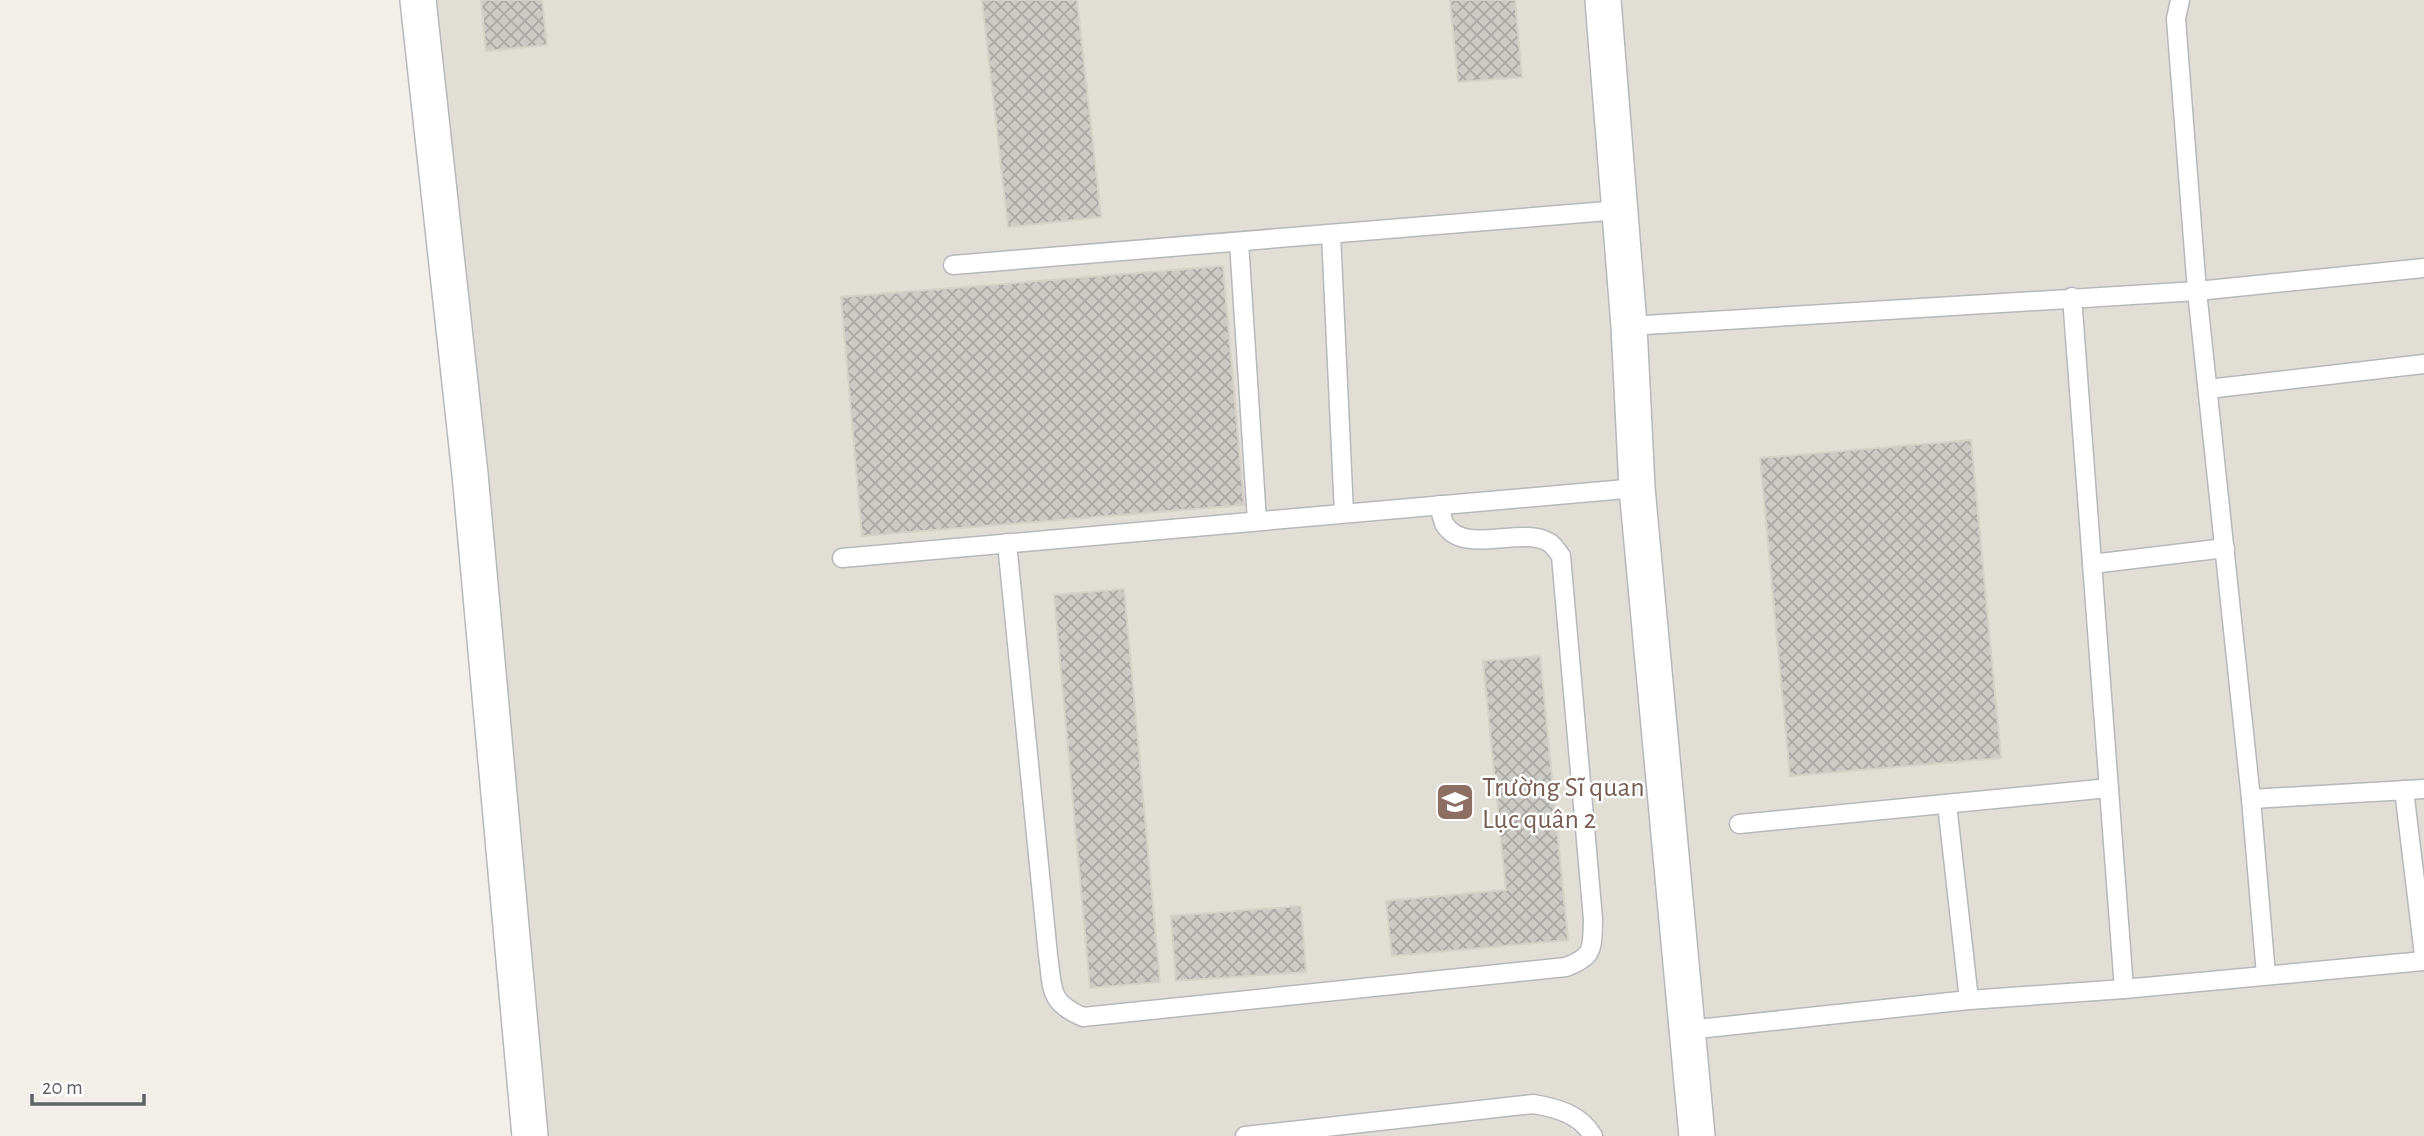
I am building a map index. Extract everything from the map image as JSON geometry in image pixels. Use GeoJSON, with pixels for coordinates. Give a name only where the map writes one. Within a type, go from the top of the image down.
{"type":"FeatureCollection","features":[{"type":"Feature","properties":{"kind":"street"},"geometry":{"type":"LineString","coordinates":[[418,0],[470,474],[530,1136]]}},
{"type":"Feature","properties":{"kind":"street"},"geometry":{"type":"LineString","coordinates":[[1603,0],[1629,326],[1637,488],[1697,1136]]}},
{"type":"Feature","properties":{"kind":"lane"},"geometry":{"type":"LineString","coordinates":[[2180,0],[2176,19],[2197,291],[2251,799],[2266,975]]}},
{"type":"Feature","properties":{"kind":"lane"},"geometry":{"type":"LineString","coordinates":[[953,265],[1619,210]]}},
{"type":"Feature","properties":{"kind":"lane"},"geometry":{"type":"LineString","coordinates":[[1331,234],[1344,513]]}},
{"type":"Feature","properties":{"kind":"lane"},"geometry":{"type":"LineString","coordinates":[[1239,242],[1257,521]]}},
{"type":"Feature","properties":{"kind":"lane"},"geometry":{"type":"LineString","coordinates":[[1629,326],[2197,291],[2424,268]]}},
{"type":"Feature","properties":{"kind":"lane"},"geometry":{"type":"LineString","coordinates":[[2072,297],[2124,989]]}},
{"type":"Feature","properties":{"kind":"lane"},"geometry":{"type":"LineString","coordinates":[[2208,389],[2424,364]]}},
{"type":"Feature","properties":{"kind":"lane"},"geometry":{"type":"LineString","coordinates":[[842,558],[1637,488]]}},
{"type":"Feature","properties":{"kind":"lane"},"geometry":{"type":"LineString","coordinates":[[1007,543],[1048,955],[1054,996],[1067,1010],[1083,1017],[1566,967],[1583,960],[1592,945],[1593,919],[1561,556],[1549,542],[1530,538],[1465,539],[1454,534],[1445,525],[1438,505]]}},
{"type":"Feature","properties":{"kind":"lane"},"geometry":{"type":"LineString","coordinates":[[2092,564],[2225,548]]}},
{"type":"Feature","properties":{"kind":"lane"},"geometry":{"type":"LineString","coordinates":[[1739,824],[2109,788]]}},
{"type":"Feature","properties":{"kind":"lane"},"geometry":{"type":"LineString","coordinates":[[2251,799],[2424,789]]}},
{"type":"Feature","properties":{"kind":"lane"},"geometry":{"type":"LineString","coordinates":[[2404,790],[2424,955]]}},
{"type":"Feature","properties":{"kind":"lane"},"geometry":{"type":"LineString","coordinates":[[1947,804],[1969,1000]]}},
{"type":"Feature","properties":{"kind":"lane"},"geometry":{"type":"LineString","coordinates":[[1688,1030],[1969,1000],[2124,989],[2424,961]]}},
{"type":"Feature","properties":{"kind":"lane"},"geometry":{"type":"LineString","coordinates":[[1245,1136],[1533,1104],[1559,1108],[1587,1125],[1593,1136]]}},
{"type":"Feature","properties":{"kind":"shaded area","name":"Trường Sĩ quan Lục quân 2"},"geometry":{"type":"Polygon","coordinates":[[[405,0],[2424,0],[2424,1136],[516,1136],[456,468],[405,0]]]}},
{"type":"Feature","properties":{"kind":"building"},"geometry":{"type":"Polygon","coordinates":[[[481,0],[542,0],[547,45],[486,51],[481,0]]]}},
{"type":"Feature","properties":{"kind":"building"},"geometry":{"type":"Polygon","coordinates":[[[982,0],[1077,0],[1101,217],[1008,227],[982,0]]]}},
{"type":"Feature","properties":{"kind":"building"},"geometry":{"type":"Polygon","coordinates":[[[1450,0],[1515,0],[1522,77],[1458,82],[1450,0]]]}},
{"type":"Feature","properties":{"kind":"building"},"geometry":{"type":"Polygon","coordinates":[[[1223,266],[1244,505],[862,536],[841,297],[1223,266]]]}},
{"type":"Feature","properties":{"kind":"building"},"geometry":{"type":"Polygon","coordinates":[[[1971,440],[2001,758],[1790,776],[1760,458],[1971,440]]]}},
{"type":"Feature","properties":{"kind":"building"},"geometry":{"type":"Polygon","coordinates":[[[1124,589],[1160,982],[1090,988],[1054,595],[1124,589]]]}},
{"type":"Feature","properties":{"kind":"building"},"geometry":{"type":"Polygon","coordinates":[[[1540,656],[1568,940],[1392,956],[1386,901],[1506,890],[1483,661],[1540,656]]]}},
{"type":"Feature","properties":{"kind":"building"},"geometry":{"type":"Polygon","coordinates":[[[1301,906],[1306,972],[1176,981],[1171,916],[1301,906]]]}},
{"type":"Feature","properties":{"kind":"place","name":"Trường Sĩ quan Lục quân 2"},"geometry":{"type":"Point","coordinates":[1455,802]}}]}
